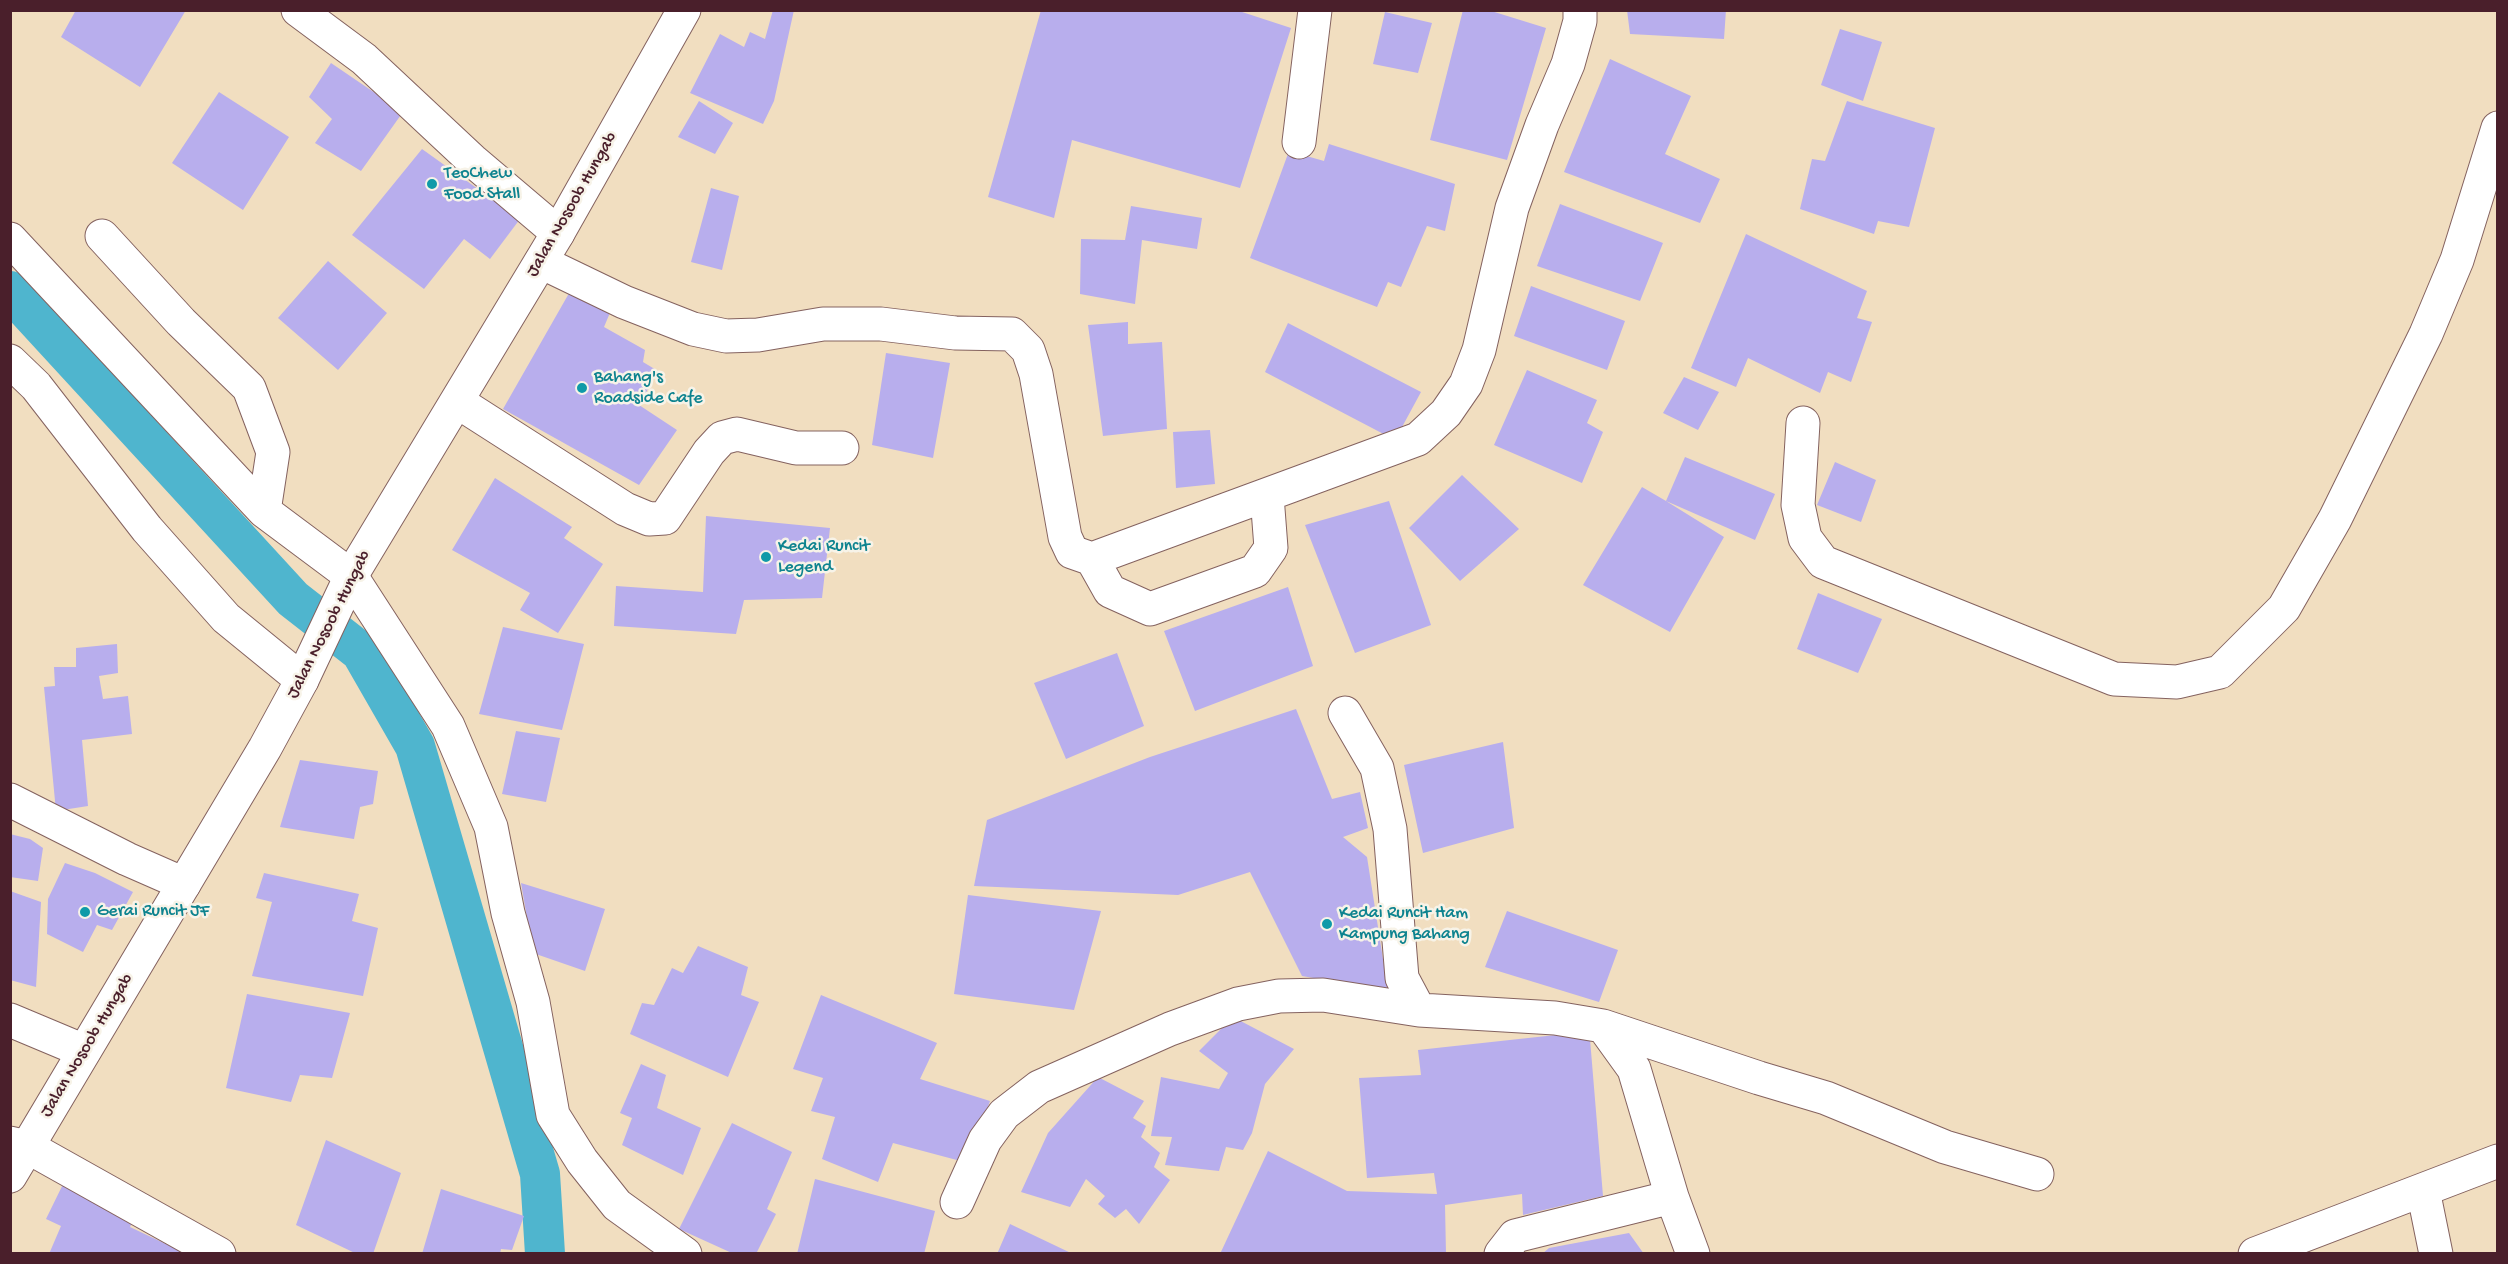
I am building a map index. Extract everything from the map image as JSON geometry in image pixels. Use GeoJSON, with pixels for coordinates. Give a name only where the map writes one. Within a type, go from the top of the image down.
{"type":"FeatureCollection","features":[{"type":"Feature","properties":{"kind":"street"},"geometry":{"type":"LineString","coordinates":[[298,10],[364,59],[472,160],[558,233]]}},
{"type":"Feature","properties":{"kind":"street","name":"Jalan Nosoob Hungab"},"geometry":{"type":"LineString","coordinates":[[10,1176],[19,1145],[84,1051],[265,748],[337,609],[351,576],[541,262],[684,10]]}},
{"type":"Feature","properties":{"kind":"street"},"geometry":{"type":"LineString","coordinates":[[1299,142],[1315,10]]}},
{"type":"Feature","properties":{"kind":"street"},"geometry":{"type":"LineString","coordinates":[[541,262],[642,309],[693,329],[726,336],[758,335],[823,324],[881,324],[955,333],[1012,334],[1029,350],[1036,374],[1065,537],[1072,552],[1092,559],[1418,439],[1446,413],[1467,384],[1479,350],[1512,208],[1542,125],[1568,64],[1580,21],[1580,10]]}},
{"type":"Feature","properties":{"kind":"street"},"geometry":{"type":"LineString","coordinates":[[1803,423],[1798,505],[1805,538],[1823,562],[2114,679],[2177,682],[2220,672],[2284,608],[2335,519],[2426,334],[2457,260],[2498,128]]}},
{"type":"Feature","properties":{"kind":"street"},"geometry":{"type":"LineString","coordinates":[[102,236],[181,322],[249,388],[273,452],[264,511]]}},
{"type":"Feature","properties":{"kind":"street"},"geometry":{"type":"LineString","coordinates":[[10,239],[264,511],[351,576],[448,726],[491,827],[508,913],[533,1002],[554,1115],[582,1161],[617,1205],[685,1254]]}},
{"type":"Feature","properties":{"kind":"street"},"geometry":{"type":"LineString","coordinates":[[10,361],[36,386],[147,529],[226,618],[305,673]]}},
{"type":"Feature","properties":{"kind":"street"},"geometry":{"type":"LineString","coordinates":[[458,402],[625,509],[649,519],[665,518],[709,452],[722,438],[737,434],[796,448],[842,448]]}},
{"type":"Feature","properties":{"kind":"street"},"geometry":{"type":"LineString","coordinates":[[1092,559],[1110,591],[1150,609],[1255,571],[1270,548],[1267,496]]}},
{"type":"Feature","properties":{"kind":"street"},"geometry":{"type":"LineString","coordinates":[[1344,712],[1377,768],[1390,829],[1402,978],[1419,1010]]}},
{"type":"Feature","properties":{"kind":"street"},"geometry":{"type":"LineString","coordinates":[[10,800],[127,860],[184,884]]}},
{"type":"Feature","properties":{"kind":"street"},"geometry":{"type":"LineString","coordinates":[[957,1202],[985,1140],[1004,1114],[1039,1087],[1170,1029],[1239,1004],[1279,996],[1323,995],[1419,1010],[1555,1018],[1603,1026],[1826,1098],[1945,1147],[2037,1174]]}},
{"type":"Feature","properties":{"kind":"street"},"geometry":{"type":"LineString","coordinates":[[10,1020],[84,1051]]}},
{"type":"Feature","properties":{"kind":"street"},"geometry":{"type":"LineString","coordinates":[[1603,1026],[1634,1069],[1672,1197],[1693,1254]]}},
{"type":"Feature","properties":{"kind":"street"},"geometry":{"type":"LineString","coordinates":[[19,1145],[219,1254]]}},
{"type":"Feature","properties":{"kind":"street"},"geometry":{"type":"LineString","coordinates":[[2255,1254],[2498,1161]]}},
{"type":"Feature","properties":{"kind":"street"},"geometry":{"type":"LineString","coordinates":[[2423,1190],[2436,1254]]}},
{"type":"Feature","properties":{"kind":"street"},"geometry":{"type":"LineString","coordinates":[[1502,1254],[1515,1236],[1672,1197]]}},
{"type":"Feature","properties":{"kind":"building"},"geometry":{"type":"Polygon","coordinates":[[[76,10],[186,10],[140,87],[61,37],[76,10]]]}},
{"type":"Feature","properties":{"kind":"building"},"geometry":{"type":"Polygon","coordinates":[[[773,10],[794,10],[774,101],[763,124],[690,93],[720,34],[744,47],[750,32],[765,39],[773,10]]]}},
{"type":"Feature","properties":{"kind":"building"},"geometry":{"type":"Polygon","coordinates":[[[1041,10],[1236,10],[1291,28],[1240,188],[1072,140],[1054,218],[988,197],[1041,10]]]}},
{"type":"Feature","properties":{"kind":"building"},"geometry":{"type":"Polygon","coordinates":[[[1463,10],[1488,10],[1546,28],[1507,160],[1430,140],[1463,10]]]}},
{"type":"Feature","properties":{"kind":"building"},"geometry":{"type":"Polygon","coordinates":[[[1627,10],[1726,10],[1724,39],[1630,34],[1627,10]]]}},
{"type":"Feature","properties":{"kind":"building"},"geometry":{"type":"Polygon","coordinates":[[[1385,12],[1432,23],[1418,73],[1373,64],[1385,12]]]}},
{"type":"Feature","properties":{"kind":"building"},"geometry":{"type":"Polygon","coordinates":[[[1840,29],[1882,42],[1863,101],[1821,85],[1840,29]]]}},
{"type":"Feature","properties":{"kind":"building"},"geometry":{"type":"Polygon","coordinates":[[[1610,59],[1691,96],[1665,154],[1720,179],[1700,223],[1564,172],[1610,59]]]}},
{"type":"Feature","properties":{"kind":"building"},"geometry":{"type":"Polygon","coordinates":[[[331,63],[403,112],[361,171],[315,143],[332,119],[309,97],[331,63]]]}},
{"type":"Feature","properties":{"kind":"building"},"geometry":{"type":"Polygon","coordinates":[[[219,92],[289,137],[243,210],[172,163],[219,92]]]}},
{"type":"Feature","properties":{"kind":"building"},"geometry":{"type":"Polygon","coordinates":[[[699,101],[733,123],[715,154],[678,137],[699,101]]]}},
{"type":"Feature","properties":{"kind":"building"},"geometry":{"type":"Polygon","coordinates":[[[1847,101],[1935,128],[1909,227],[1878,221],[1874,234],[1800,209],[1812,159],[1825,161],[1847,101]]]}},
{"type":"Feature","properties":{"kind":"building"},"geometry":{"type":"Polygon","coordinates":[[[1329,144],[1455,184],[1445,231],[1427,226],[1401,287],[1388,282],[1377,307],[1250,258],[1289,151],[1324,161],[1329,144]]]}},
{"type":"Feature","properties":{"kind":"building","name":"TeoChew Food Stall"},"geometry":{"type":"Polygon","coordinates":[[[422,149],[520,219],[490,259],[464,239],[424,289],[352,235],[422,149]]]}},
{"type":"Feature","properties":{"kind":"building"},"geometry":{"type":"Polygon","coordinates":[[[711,188],[739,196],[722,270],[691,262],[711,188]]]}},
{"type":"Feature","properties":{"kind":"building"},"geometry":{"type":"Polygon","coordinates":[[[1560,204],[1663,243],[1640,301],[1537,266],[1560,204]]]}},
{"type":"Feature","properties":{"kind":"building"},"geometry":{"type":"Polygon","coordinates":[[[1131,206],[1202,218],[1197,249],[1142,240],[1135,304],[1080,294],[1081,239],[1125,240],[1131,206]]]}},
{"type":"Feature","properties":{"kind":"building"},"geometry":{"type":"Polygon","coordinates":[[[1746,234],[1867,291],[1857,318],[1872,322],[1851,382],[1828,372],[1820,393],[1748,358],[1736,387],[1691,368],[1746,234]]]}},
{"type":"Feature","properties":{"kind":"building"},"geometry":{"type":"Polygon","coordinates":[[[328,261],[387,313],[338,370],[278,318],[328,261]]]}},
{"type":"Feature","properties":{"kind":"building"},"geometry":{"type":"Polygon","coordinates":[[[1531,286],[1625,321],[1607,370],[1514,336],[1531,286]]]}},
{"type":"Feature","properties":{"kind":"building","name":"Bahang's Roadside Cafe"},"geometry":{"type":"Polygon","coordinates":[[[572,288],[612,308],[604,327],[645,350],[643,362],[658,371],[639,405],[677,430],[639,485],[503,409],[572,288]]]}},
{"type":"Feature","properties":{"kind":"building"},"geometry":{"type":"Polygon","coordinates":[[[1128,322],[1128,344],[1162,342],[1167,429],[1103,436],[1088,325],[1128,322]]]}},
{"type":"Feature","properties":{"kind":"building"},"geometry":{"type":"Polygon","coordinates":[[[1288,323],[1421,392],[1395,440],[1265,372],[1288,323]]]}},
{"type":"Feature","properties":{"kind":"building"},"geometry":{"type":"Polygon","coordinates":[[[886,353],[950,363],[933,458],[872,445],[886,353]]]}},
{"type":"Feature","properties":{"kind":"building"},"geometry":{"type":"Polygon","coordinates":[[[1527,370],[1597,400],[1587,423],[1603,432],[1582,483],[1494,445],[1527,370]]]}},
{"type":"Feature","properties":{"kind":"building"},"geometry":{"type":"Polygon","coordinates":[[[1684,377],[1719,392],[1698,430],[1663,413],[1684,377]]]}},
{"type":"Feature","properties":{"kind":"building"},"geometry":{"type":"Polygon","coordinates":[[[1210,430],[1215,484],[1176,488],[1173,432],[1210,430]]]}},
{"type":"Feature","properties":{"kind":"building"},"geometry":{"type":"Polygon","coordinates":[[[1685,457],[1775,494],[1755,540],[1666,501],[1685,457]]]}},
{"type":"Feature","properties":{"kind":"building"},"geometry":{"type":"Polygon","coordinates":[[[1835,462],[1876,480],[1861,522],[1817,505],[1835,462]]]}},
{"type":"Feature","properties":{"kind":"building"},"geometry":{"type":"Polygon","coordinates":[[[1462,475],[1519,529],[1460,581],[1409,528],[1462,475]]]}},
{"type":"Feature","properties":{"kind":"building"},"geometry":{"type":"Polygon","coordinates":[[[495,478],[572,527],[564,538],[603,564],[558,633],[520,610],[530,593],[452,550],[495,478]]]}},
{"type":"Feature","properties":{"kind":"building"},"geometry":{"type":"Polygon","coordinates":[[[1642,487],[1724,537],[1670,632],[1583,585],[1642,487]]]}},
{"type":"Feature","properties":{"kind":"building"},"geometry":{"type":"Polygon","coordinates":[[[1389,501],[1431,625],[1355,653],[1305,525],[1389,501]]]}},
{"type":"Feature","properties":{"kind":"building","name":"Kedai Runcit Legend"},"geometry":{"type":"Polygon","coordinates":[[[706,516],[830,528],[822,598],[744,600],[736,634],[614,626],[616,586],[703,592],[706,516]]]}},
{"type":"Feature","properties":{"kind":"building"},"geometry":{"type":"Polygon","coordinates":[[[1288,587],[1313,666],[1195,711],[1164,631],[1288,587]]]}},
{"type":"Feature","properties":{"kind":"building"},"geometry":{"type":"Polygon","coordinates":[[[1818,593],[1882,619],[1858,673],[1797,649],[1818,593]]]}},
{"type":"Feature","properties":{"kind":"building"},"geometry":{"type":"Polygon","coordinates":[[[503,627],[584,644],[562,730],[479,714],[503,627]]]}},
{"type":"Feature","properties":{"kind":"building"},"geometry":{"type":"Polygon","coordinates":[[[117,644],[118,673],[99,676],[103,699],[128,696],[132,734],[82,740],[88,806],[56,811],[44,687],[55,686],[54,667],[76,667],[76,648],[117,644]]]}},
{"type":"Feature","properties":{"kind":"building"},"geometry":{"type":"Polygon","coordinates":[[[1117,653],[1144,726],[1066,759],[1034,683],[1117,653]]]}},
{"type":"Feature","properties":{"kind":"building"},"geometry":{"type":"Polygon","coordinates":[[[1296,709],[1332,799],[1360,792],[1368,828],[1343,837],[1367,857],[1388,991],[1302,976],[1250,872],[1178,895],[974,886],[987,820],[1150,757],[1296,709]]]}},
{"type":"Feature","properties":{"kind":"building"},"geometry":{"type":"Polygon","coordinates":[[[516,731],[560,738],[546,802],[502,794],[516,731]]]}},
{"type":"Feature","properties":{"kind":"building"},"geometry":{"type":"Polygon","coordinates":[[[1503,742],[1514,828],[1423,853],[1404,765],[1503,742]]]}},
{"type":"Feature","properties":{"kind":"building"},"geometry":{"type":"Polygon","coordinates":[[[300,760],[378,771],[373,804],[360,807],[354,839],[280,827],[300,760]]]}},
{"type":"Feature","properties":{"kind":"building"},"geometry":{"type":"Polygon","coordinates":[[[10,834],[30,839],[43,848],[38,881],[10,877],[10,834]]]}},
{"type":"Feature","properties":{"kind":"building","name":"Gerai Runcit JF"},"geometry":{"type":"Polygon","coordinates":[[[65,863],[95,873],[133,892],[112,930],[97,925],[83,952],[47,934],[48,899],[65,863]]]}},
{"type":"Feature","properties":{"kind":"building"},"geometry":{"type":"Polygon","coordinates":[[[264,873],[359,894],[352,921],[378,928],[363,996],[252,976],[272,902],[256,898],[264,873]]]}},
{"type":"Feature","properties":{"kind":"building"},"geometry":{"type":"Polygon","coordinates":[[[521,883],[605,909],[585,971],[533,953],[521,883]]]}},
{"type":"Feature","properties":{"kind":"building"},"geometry":{"type":"Polygon","coordinates":[[[10,891],[41,902],[36,987],[10,980],[10,891]]]}},
{"type":"Feature","properties":{"kind":"building"},"geometry":{"type":"Polygon","coordinates":[[[968,895],[1101,911],[1074,1010],[954,994],[968,895]]]}},
{"type":"Feature","properties":{"kind":"building"},"geometry":{"type":"Polygon","coordinates":[[[1507,911],[1618,950],[1599,1002],[1485,967],[1507,911]]]}},
{"type":"Feature","properties":{"kind":"building"},"geometry":{"type":"Polygon","coordinates":[[[698,946],[748,967],[741,995],[759,1002],[728,1077],[630,1034],[642,1003],[654,1005],[672,968],[683,973],[698,946]]]}},
{"type":"Feature","properties":{"kind":"building"},"geometry":{"type":"Polygon","coordinates":[[[247,994],[350,1013],[332,1078],[300,1075],[291,1102],[226,1088],[247,994]]]}},
{"type":"Feature","properties":{"kind":"building"},"geometry":{"type":"Polygon","coordinates":[[[821,995],[937,1043],[920,1079],[990,1101],[968,1163],[893,1143],[878,1182],[822,1159],[835,1117],[811,1111],[823,1078],[793,1069],[821,995]]]}},
{"type":"Feature","properties":{"kind":"building"},"geometry":{"type":"Polygon","coordinates":[[[1233,1017],[1294,1049],[1265,1084],[1252,1133],[1243,1150],[1226,1147],[1219,1171],[1165,1165],[1172,1137],[1151,1136],[1161,1077],[1219,1089],[1228,1073],[1199,1051],[1233,1017]]]}},
{"type":"Feature","properties":{"kind":"building"},"geometry":{"type":"Polygon","coordinates":[[[1574,1033],[1590,1039],[1603,1196],[1523,1215],[1522,1194],[1445,1205],[1446,1254],[1220,1254],[1268,1151],[1347,1191],[1437,1194],[1434,1173],[1367,1178],[1359,1078],[1421,1075],[1418,1050],[1574,1033]]]}},
{"type":"Feature","properties":{"kind":"building"},"geometry":{"type":"Polygon","coordinates":[[[641,1064],[666,1075],[657,1108],[701,1128],[683,1175],[622,1145],[632,1118],[620,1113],[641,1064]]]}},
{"type":"Feature","properties":{"kind":"building"},"geometry":{"type":"Polygon","coordinates":[[[1098,1077],[1144,1101],[1133,1118],[1146,1126],[1141,1137],[1160,1153],[1154,1167],[1170,1180],[1139,1224],[1126,1209],[1115,1218],[1098,1204],[1105,1196],[1086,1179],[1070,1207],[1021,1192],[1048,1133],[1098,1077]]]}},
{"type":"Feature","properties":{"kind":"building"},"geometry":{"type":"Polygon","coordinates":[[[732,1123],[792,1152],[767,1209],[776,1214],[756,1254],[734,1254],[679,1229],[732,1123]]]}},
{"type":"Feature","properties":{"kind":"building"},"geometry":{"type":"Polygon","coordinates":[[[326,1140],[401,1173],[373,1254],[357,1254],[296,1225],[326,1140]]]}},
{"type":"Feature","properties":{"kind":"building"},"geometry":{"type":"Polygon","coordinates":[[[67,1176],[136,1214],[130,1227],[187,1254],[49,1254],[61,1226],[46,1219],[67,1176]]]}},
{"type":"Feature","properties":{"kind":"building"},"geometry":{"type":"Polygon","coordinates":[[[815,1179],[935,1211],[924,1254],[797,1254],[815,1179]]]}},
{"type":"Feature","properties":{"kind":"building"},"geometry":{"type":"Polygon","coordinates":[[[441,1189],[524,1216],[512,1250],[501,1249],[500,1254],[422,1254],[441,1189]]]}},
{"type":"Feature","properties":{"kind":"building"},"geometry":{"type":"Polygon","coordinates":[[[1010,1224],[1073,1254],[997,1254],[1010,1224]]]}},
{"type":"Feature","properties":{"kind":"building"},"geometry":{"type":"Polygon","coordinates":[[[1629,1233],[1644,1254],[1542,1254],[1549,1248],[1629,1233]]]}},
{"type":"Feature","properties":{"kind":"waterway"},"geometry":{"type":"LineString","coordinates":[[10,291],[293,599],[361,652],[415,746],[540,1174],[545,1254]]}},
{"type":"Feature","properties":{"kind":"place","name":"TeoChew Food Stall"},"geometry":{"type":"Point","coordinates":[432,184]}},
{"type":"Feature","properties":{"kind":"place","name":"Bahang's Roadside Cafe"},"geometry":{"type":"Point","coordinates":[582,388]}},
{"type":"Feature","properties":{"kind":"place","name":"Kedai Runcit Legend"},"geometry":{"type":"Point","coordinates":[766,557]}},
{"type":"Feature","properties":{"kind":"place","name":"Gerai Runcit JF"},"geometry":{"type":"Point","coordinates":[85,912]}},
{"type":"Feature","properties":{"kind":"place","name":"Kedai Runcit Ham Kampung Bahang"},"geometry":{"type":"Point","coordinates":[1327,924]}}]}
